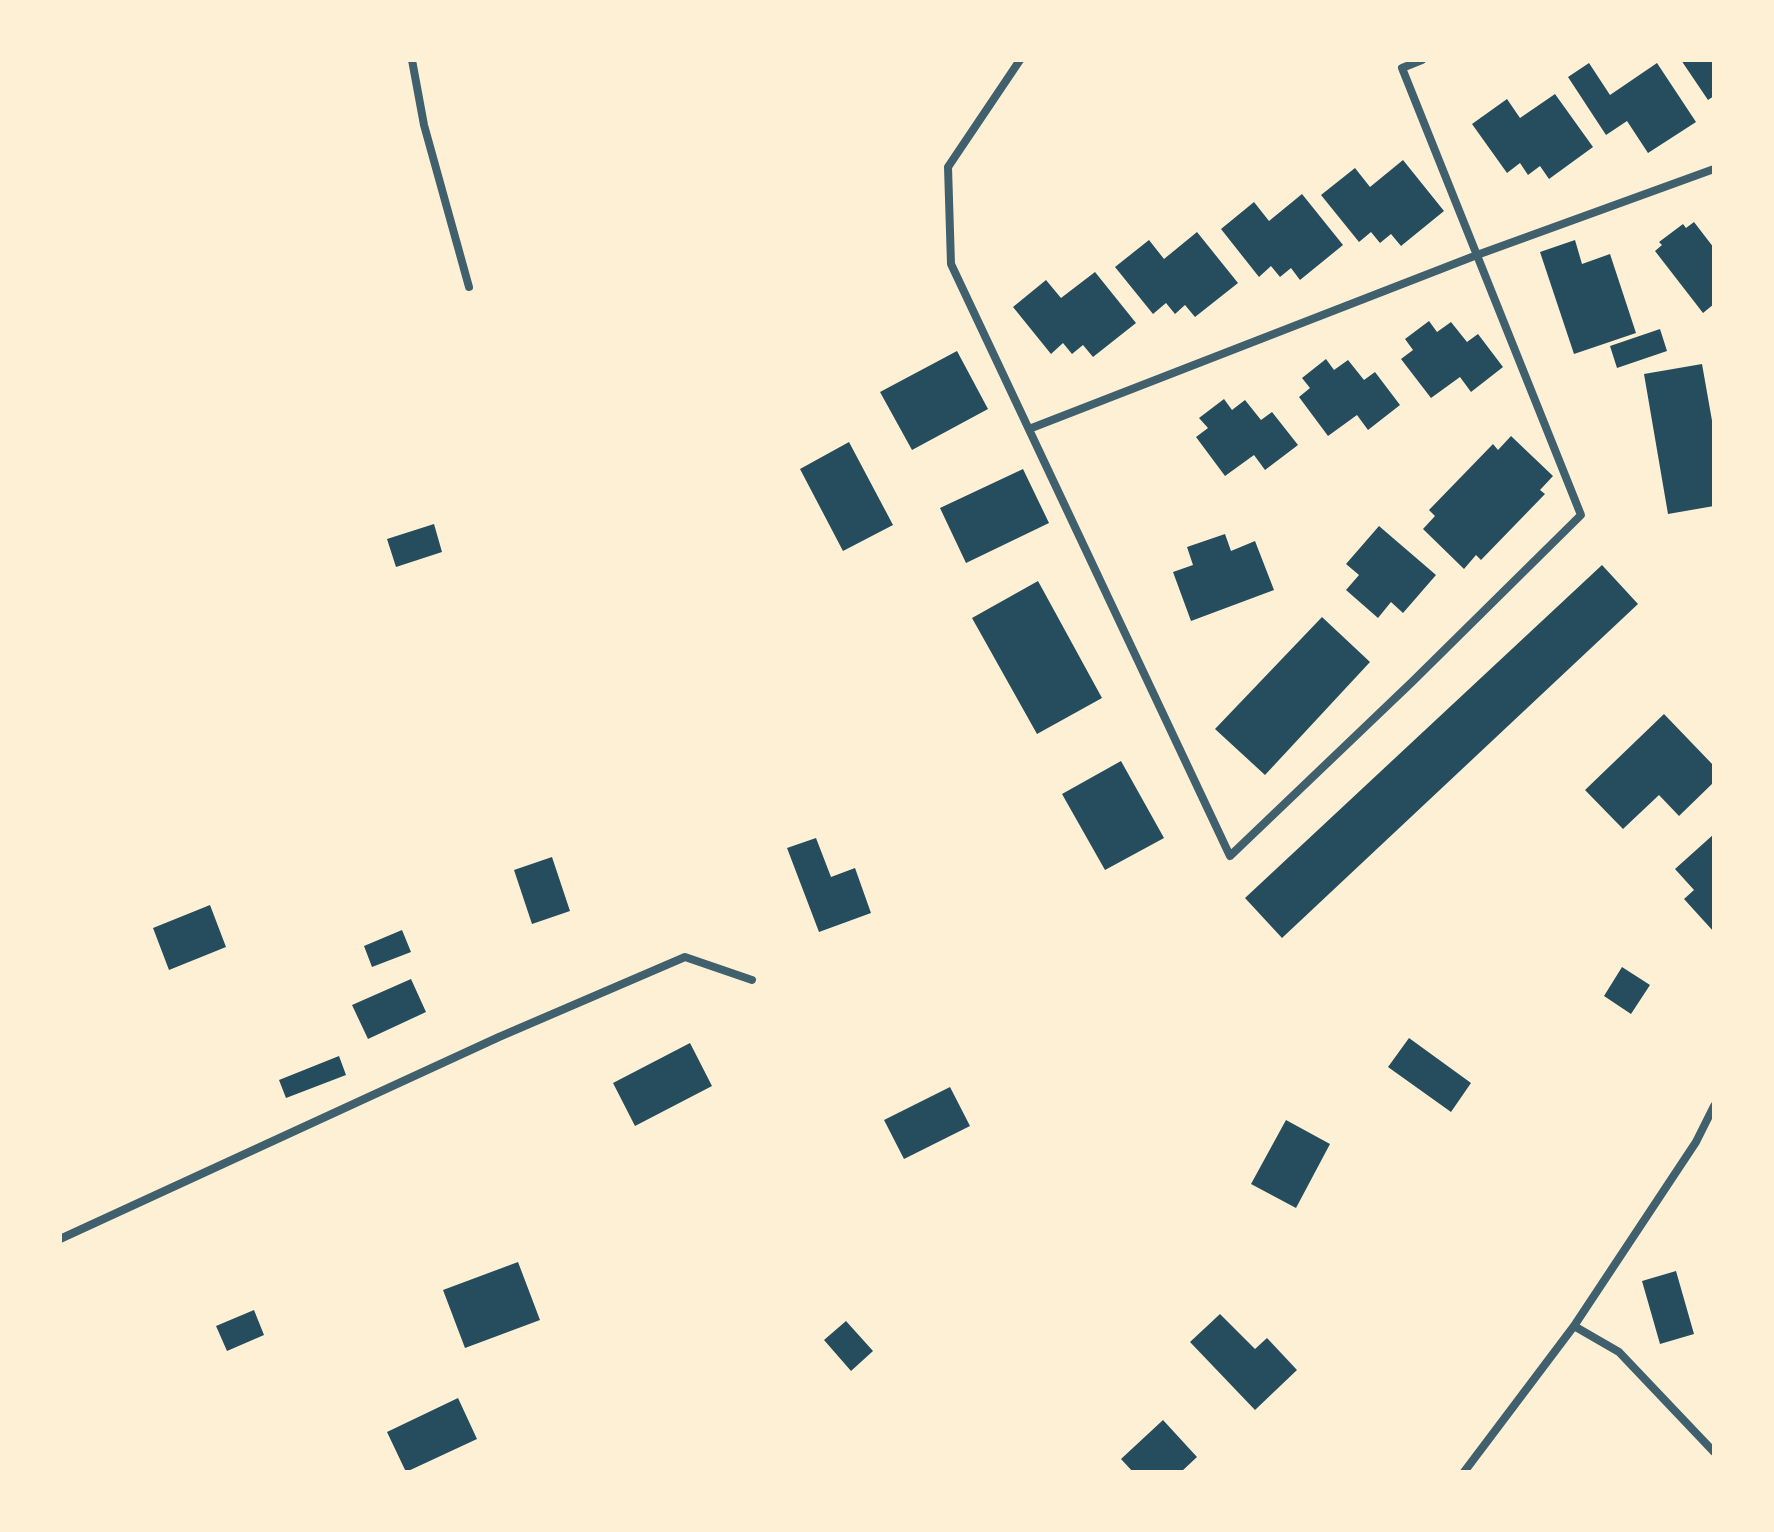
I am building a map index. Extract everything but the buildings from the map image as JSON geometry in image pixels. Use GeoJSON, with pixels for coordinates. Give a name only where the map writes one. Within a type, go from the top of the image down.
{"type":"FeatureCollection","features":[{"type":"Feature","properties":{"kind":"street"},"geometry":{"type":"LineString","coordinates":[[412,60],[424,125],[469,287]]}},
{"type":"Feature","properties":{"kind":"street"},"geometry":{"type":"LineString","coordinates":[[1020,60],[948,167],[951,264],[1230,856],[1581,515],[1402,68],[1422,60]]}},
{"type":"Feature","properties":{"kind":"street"},"geometry":{"type":"LineString","coordinates":[[1029,429],[1477,255],[1714,169]]}},
{"type":"Feature","properties":{"kind":"street"},"geometry":{"type":"LineString","coordinates":[[60,1239],[485,1043],[685,957],[752,980]]}},
{"type":"Feature","properties":{"kind":"street"},"geometry":{"type":"LineString","coordinates":[[1464,1472],[1574,1326],[1696,1142],[1714,1106]]}},
{"type":"Feature","properties":{"kind":"street"},"geometry":{"type":"LineString","coordinates":[[1574,1326],[1619,1352],[1714,1452]]}}]}
